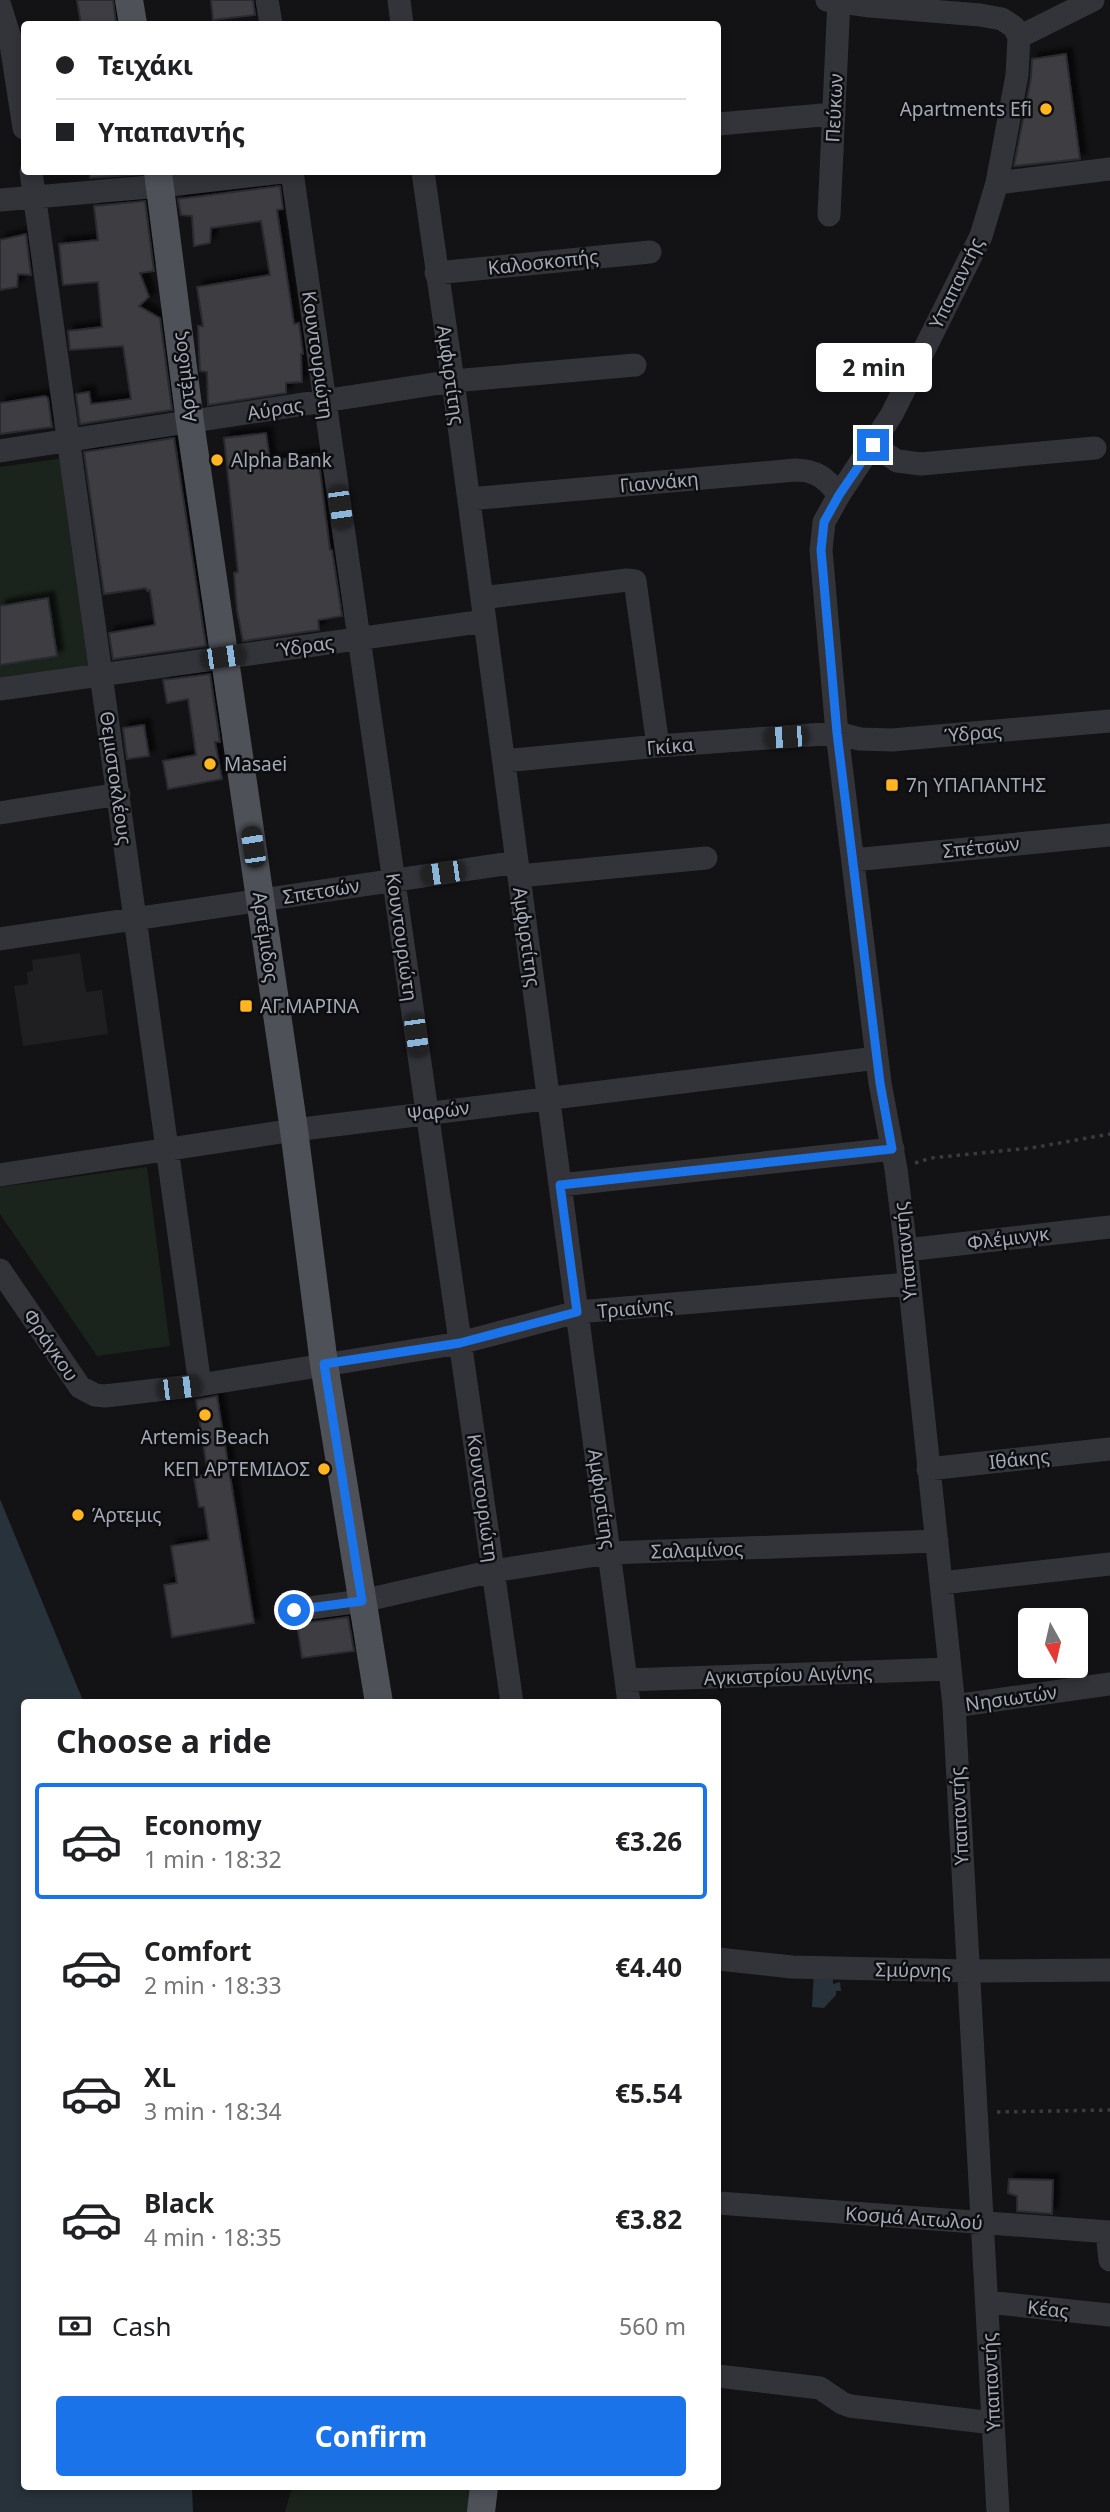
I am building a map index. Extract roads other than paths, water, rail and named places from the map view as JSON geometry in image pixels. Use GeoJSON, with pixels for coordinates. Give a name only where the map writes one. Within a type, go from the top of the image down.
{"type":"FeatureCollection","features":[{"type":"Feature","properties":{"kind":"main road"},"geometry":{"type":"LineString","coordinates":[[129,0],[132,21]]}},
{"type":"Feature","properties":{"kind":"main road","name":"Αρτέμιδος"},"geometry":{"type":"LineString","coordinates":[[160,179],[190,422],[294,1129],[324,1364],[378,1699]]}},
{"type":"Feature","properties":{"kind":"main road"},"geometry":{"type":"LineString","coordinates":[[481,2512],[484,2490]]}},
{"type":"Feature","properties":{"kind":"street"},"geometry":{"type":"LineString","coordinates":[[267,0],[270,21]]}},
{"type":"Feature","properties":{"kind":"street"},"geometry":{"type":"LineString","coordinates":[[399,0],[402,21]]}},
{"type":"Feature","properties":{"kind":"street"},"geometry":{"type":"LineString","coordinates":[[835,1],[1002,19],[1014,27],[1020,37],[1093,0]]}},
{"type":"Feature","properties":{"kind":"street","name":"Πεύκων"},"geometry":{"type":"LineString","coordinates":[[829,215],[834,114],[835,1]]}},
{"type":"Feature","properties":{"kind":"street"},"geometry":{"type":"LineString","coordinates":[[0,6],[10,38],[21,109]]}},
{"type":"Feature","properties":{"kind":"street","name":"Υπαπαντής"},"geometry":{"type":"LineString","coordinates":[[998,2512],[954,1706],[906,1250],[895,1159],[877,1058],[837,733],[821,550],[824,522],[892,414],[981,236],[997,183],[1017,75],[1020,37]]}},
{"type":"Feature","properties":{"kind":"street"},"geometry":{"type":"LineString","coordinates":[[721,124],[834,114]]}},
{"type":"Feature","properties":{"kind":"street"},"geometry":{"type":"LineString","coordinates":[[997,183],[1110,169]]}},
{"type":"Feature","properties":{"kind":"street","name":"Θεμιστοκλέους"},"geometry":{"type":"LineString","coordinates":[[32,175],[201,1385]]}},
{"type":"Feature","properties":{"kind":"street"},"geometry":{"type":"LineString","coordinates":[[0,200],[160,179],[230,175]]}},
{"type":"Feature","properties":{"kind":"street","name":"Κουντουριώτη"},"geometry":{"type":"LineString","coordinates":[[292,175],[511,1699]]}},
{"type":"Feature","properties":{"kind":"street","name":"Αμφιρτίτης"},"geometry":{"type":"LineString","coordinates":[[423,175],[628,1691]]}},
{"type":"Feature","properties":{"kind":"street","name":"Καλοσκοπής"},"geometry":{"type":"LineString","coordinates":[[436,273],[650,252]]}},
{"type":"Feature","properties":{"kind":"street","name":"Αύρας"},"geometry":{"type":"LineString","coordinates":[[0,452],[453,381],[635,365]]}},
{"type":"Feature","properties":{"kind":"street"},"geometry":{"type":"LineString","coordinates":[[873,445],[897,461],[921,464],[1095,447]]}},
{"type":"Feature","properties":{"kind":"street","name":"Γιαννάκη"},"geometry":{"type":"LineString","coordinates":[[469,499],[795,470],[818,473],[829,481],[839,495]]}},
{"type":"Feature","properties":{"kind":"street"},"geometry":{"type":"LineString","coordinates":[[482,598],[635,581],[659,746]]}},
{"type":"Feature","properties":{"kind":"street","name":"Ύδρας"},"geometry":{"type":"LineString","coordinates":[[0,689],[485,621]]}},
{"type":"Feature","properties":{"kind":"street","name":"Ύδρας"},"geometry":{"type":"LineString","coordinates":[[837,733],[860,739],[892,740],[1110,721]]}},
{"type":"Feature","properties":{"kind":"street","name":"Γκίκα"},"geometry":{"type":"LineString","coordinates":[[504,761],[837,733]]}},
{"type":"Feature","properties":{"kind":"street"},"geometry":{"type":"LineString","coordinates":[[0,813],[118,794]]}},
{"type":"Feature","properties":{"kind":"street","name":"Σπέτσων"},"geometry":{"type":"LineString","coordinates":[[853,860],[1110,835]]}},
{"type":"Feature","properties":{"kind":"street","name":"Σπετσών"},"geometry":{"type":"LineString","coordinates":[[0,939],[394,880],[518,869],[706,858]]}},
{"type":"Feature","properties":{"kind":"street","name":"Ψαρών"},"geometry":{"type":"LineString","coordinates":[[0,1175],[294,1129],[877,1058]]}},
{"type":"Feature","properties":{"kind":"street"},"geometry":{"type":"LineString","coordinates":[[560,1185],[895,1159]]}},
{"type":"Feature","properties":{"kind":"street","name":"Φλέμινγκ"},"geometry":{"type":"LineString","coordinates":[[906,1250],[1110,1227]]}},
{"type":"Feature","properties":{"kind":"street","name":"Φράγκου"},"geometry":{"type":"LineString","coordinates":[[0,1270],[73,1378],[88,1392],[116,1396],[201,1385]]}},
{"type":"Feature","properties":{"kind":"street","name":"Τριαίνης"},"geometry":{"type":"LineString","coordinates":[[201,1385],[460,1343],[577,1312],[909,1284]]}},
{"type":"Feature","properties":{"kind":"street","name":"Ιθάκης"},"geometry":{"type":"LineString","coordinates":[[928,1469],[1110,1449]]}},
{"type":"Feature","properties":{"kind":"street","name":"Σαλαμίνος"},"geometry":{"type":"LineString","coordinates":[[294,1610],[362,1601],[493,1571],[609,1553],[937,1541]]}},
{"type":"Feature","properties":{"kind":"street"},"geometry":{"type":"LineString","coordinates":[[941,1583],[1110,1564]]}},
{"type":"Feature","properties":{"kind":"street","name":"Αγκιστρίου Αιγίνης"},"geometry":{"type":"LineString","coordinates":[[628,1691],[950,1670]]}},
{"type":"Feature","properties":{"kind":"street","name":"Νησιωτών"},"geometry":{"type":"LineString","coordinates":[[954,1706],[1110,1684]]}},
{"type":"Feature","properties":{"kind":"street","name":"Σμύρνης"},"geometry":{"type":"LineString","coordinates":[[721,1959],[792,1967],[968,1971],[1110,1970]]}},
{"type":"Feature","properties":{"kind":"street","name":"Κοσμά Αιτωλού"},"geometry":{"type":"LineString","coordinates":[[721,2203],[1109,2232]]}},
{"type":"Feature","properties":{"kind":"street"},"geometry":{"type":"LineString","coordinates":[[1109,2232],[1110,2260]]}},
{"type":"Feature","properties":{"kind":"street","name":"Κέας"},"geometry":{"type":"LineString","coordinates":[[987,2302],[1110,2315]]}},
{"type":"Feature","properties":{"kind":"street"},"geometry":{"type":"LineString","coordinates":[[721,2376],[821,2388],[850,2406],[993,2423]]}},
{"type":"Feature","properties":{"kind":"place","name":"Apartments Efi"},"geometry":{"type":"Point","coordinates":[1046,109]}},
{"type":"Feature","properties":{"kind":"place","name":"Alpha Bank"},"geometry":{"type":"Point","coordinates":[217,460]}},
{"type":"Feature","properties":{"kind":"place","name":"Masaei"},"geometry":{"type":"Point","coordinates":[210,764]}},
{"type":"Feature","properties":{"kind":"place","name":"7η ΥΠΑΠΑΝΤΗΣ"},"geometry":{"type":"Point","coordinates":[892,785]}},
{"type":"Feature","properties":{"kind":"place","name":"ΑΓ.ΜΑΡΙΝΑ"},"geometry":{"type":"Point","coordinates":[246,1006]}},
{"type":"Feature","properties":{"kind":"place","name":"Artemis Beach"},"geometry":{"type":"Point","coordinates":[205,1415]}},
{"type":"Feature","properties":{"kind":"place","name":"ΚΕΠ ΑΡΤΕΜΙΔΟΣ"},"geometry":{"type":"Point","coordinates":[324,1469]}},
{"type":"Feature","properties":{"kind":"place","name":"Άρτεμις"},"geometry":{"type":"Point","coordinates":[78,1515]}}]}
